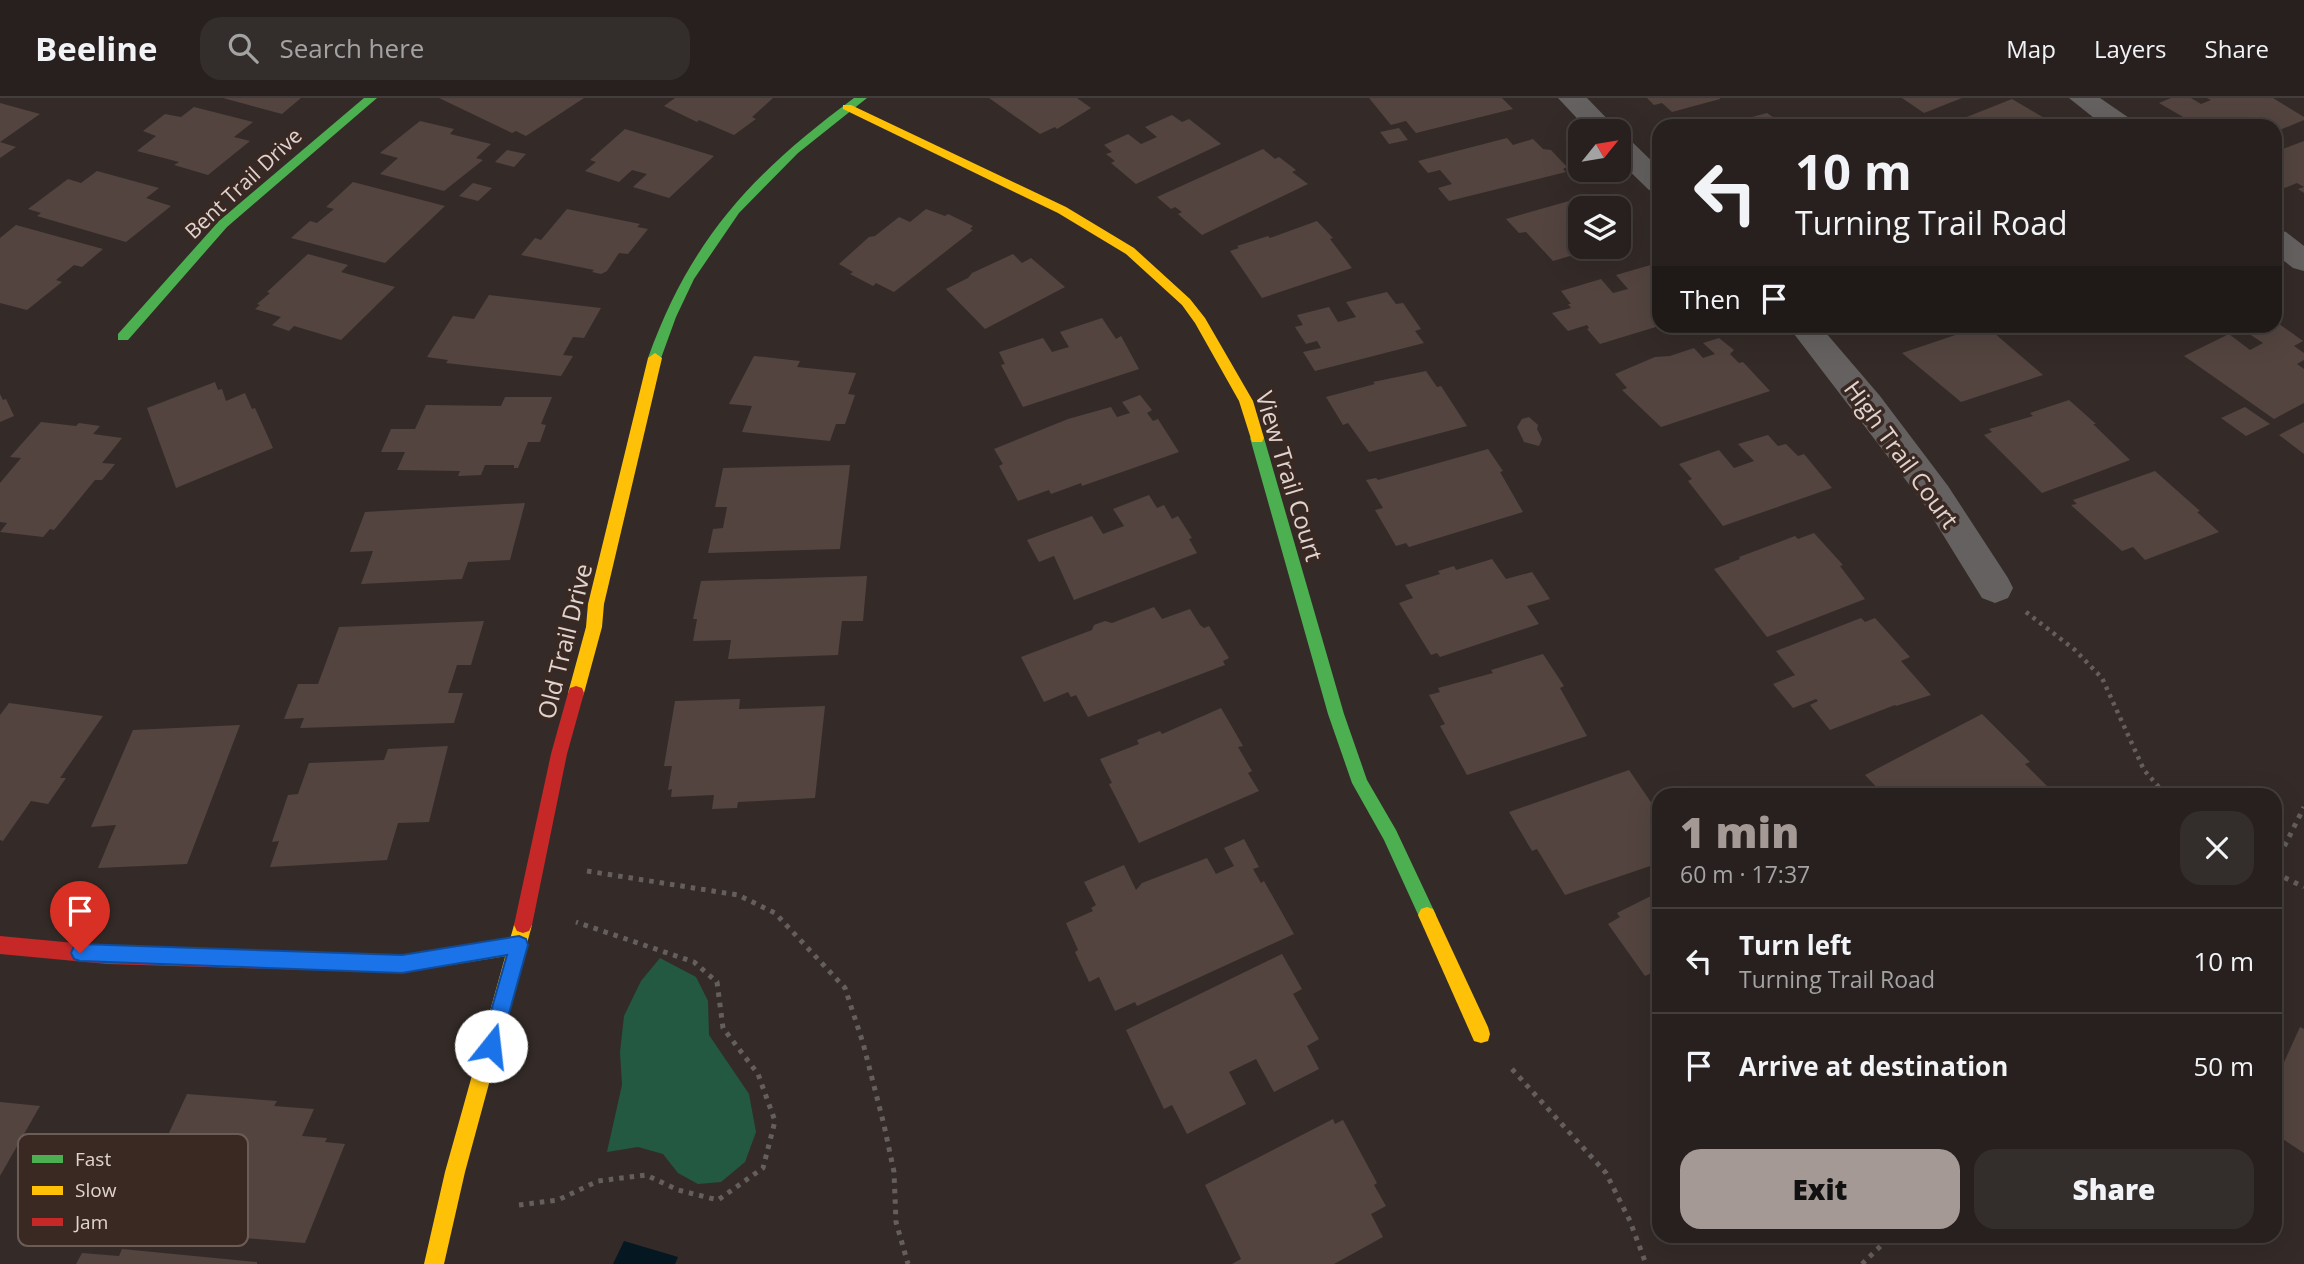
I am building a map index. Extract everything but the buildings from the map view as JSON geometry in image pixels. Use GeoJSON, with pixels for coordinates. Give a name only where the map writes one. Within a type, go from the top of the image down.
{"type":"FeatureCollection","features":[{"type":"Feature","properties":{"kind":"street","name":"Bent Trail Drive"},"geometry":{"type":"LineString","coordinates":[[123,337],[223,224],[371,98]]}},
{"type":"Feature","properties":{"kind":"street"},"geometry":{"type":"LineString","coordinates":[[1571,98],[1593,119]]}},
{"type":"Feature","properties":{"kind":"street"},"geometry":{"type":"LineString","coordinates":[[2082,98],[2112,119]]}},
{"type":"Feature","properties":{"kind":"street","name":"Old Trail Drive"},"geometry":{"type":"LineString","coordinates":[[433,1264],[455,1172],[519,945],[559,754],[594,627],[596,604],[641,420],[648,379],[667,321],[694,266],[718,229],[747,195],[777,163],[854,103]]}},
{"type":"Feature","properties":{"kind":"street","name":"View Trail Court"},"geometry":{"type":"LineString","coordinates":[[854,103],[1062,210],[1129,251],[1186,302],[1200,321],[1246,401],[1336,714],[1360,783],[1395,847],[1481,1034]]}},
{"type":"Feature","properties":{"kind":"street"},"geometry":{"type":"LineString","coordinates":[[1631,157],[1652,177]]}},
{"type":"Feature","properties":{"kind":"street"},"geometry":{"type":"LineString","coordinates":[[2282,244],[2304,261]]}},
{"type":"Feature","properties":{"kind":"street","name":"High Trail Court"},"geometry":{"type":"LineString","coordinates":[[1808,333],[1868,404],[1929,486],[1995,588]]}},
{"type":"Feature","properties":{"kind":"street"},"geometry":{"type":"LineString","coordinates":[[0,945],[107,955],[402,964],[519,945]]}},
{"type":"Feature","properties":{"kind":"path"},"geometry":{"type":"LineString","coordinates":[[1995,588],[2075,650],[2102,678],[2144,770],[2160,788]]}},
{"type":"Feature","properties":{"kind":"path"},"geometry":{"type":"LineString","coordinates":[[2282,851],[2304,807]]}},
{"type":"Feature","properties":{"kind":"path"},"geometry":{"type":"LineString","coordinates":[[587,870],[738,895],[775,913],[845,988],[863,1042],[884,1125],[894,1172],[895,1222],[908,1264]]}},
{"type":"Feature","properties":{"kind":"path"},"geometry":{"type":"LineString","coordinates":[[2282,876],[2304,887]]}},
{"type":"Feature","properties":{"kind":"path"},"geometry":{"type":"LineString","coordinates":[[519,1205],[558,1200],[598,1181],[646,1175],[678,1190],[718,1200],[763,1168],[775,1121],[758,1074],[723,1028],[717,982],[694,962],[576,922]]}},
{"type":"Feature","properties":{"kind":"path"},"geometry":{"type":"LineString","coordinates":[[1481,1034],[1606,1173],[1630,1221],[1646,1264]]}},
{"type":"Feature","properties":{"kind":"path"},"geometry":{"type":"LineString","coordinates":[[1862,1264],[1884,1243]]}},
{"type":"Feature","properties":{"kind":"green space"},"geometry":{"type":"Polygon","coordinates":[[[660,958],[696,977],[708,1001],[709,1035],[749,1094],[756,1132],[745,1162],[721,1182],[698,1184],[678,1173],[663,1154],[638,1147],[607,1152],[622,1085],[620,1052],[624,1016],[641,981],[660,958]]]}},
{"type":"Feature","properties":{"kind":"water"},"geometry":{"type":"Polygon","coordinates":[[[624,1241],[678,1257],[675,1264],[613,1264],[624,1241]]]}},
{"type":"Feature","properties":{"kind":"traffic: fast"},"geometry":{"type":"LineString","coordinates":[[123,337],[223,224],[371,98]]}},
{"type":"Feature","properties":{"kind":"traffic: fast"},"geometry":{"type":"LineString","coordinates":[[655,358],[669,317],[688,279],[735,210],[763,179],[794,151],[861,98]]}},
{"type":"Feature","properties":{"kind":"traffic: fast"},"geometry":{"type":"LineString","coordinates":[[1257,438],[1336,714],[1360,783],[1390,835],[1427,915]]}},
{"type":"Feature","properties":{"kind":"traffic: fast"},"geometry":{"type":"LineString","coordinates":[[345,962],[402,964],[519,945]]}},
{"type":"Feature","properties":{"kind":"traffic: slow"},"geometry":{"type":"LineString","coordinates":[[847,107],[1062,210],[1130,251],[1186,302],[1200,321],[1246,401],[1257,438]]}},
{"type":"Feature","properties":{"kind":"traffic: slow"},"geometry":{"type":"LineString","coordinates":[[576,693],[594,627],[596,604],[655,358]]}},
{"type":"Feature","properties":{"kind":"traffic: slow"},"geometry":{"type":"LineString","coordinates":[[1427,915],[1481,1034]]}},
{"type":"Feature","properties":{"kind":"traffic: slow"},"geometry":{"type":"LineString","coordinates":[[434,1264],[455,1172],[523,925]]}},
{"type":"Feature","properties":{"kind":"traffic: jam"},"geometry":{"type":"LineString","coordinates":[[523,925],[559,754],[576,693]]}},
{"type":"Feature","properties":{"kind":"traffic: jam"},"geometry":{"type":"LineString","coordinates":[[0,945],[107,955],[345,962]]}},
{"type":"Feature","properties":{"kind":"route"},"geometry":{"type":"LineString","coordinates":[[80,953],[402,964],[519,945],[491,1046]]}}]}
